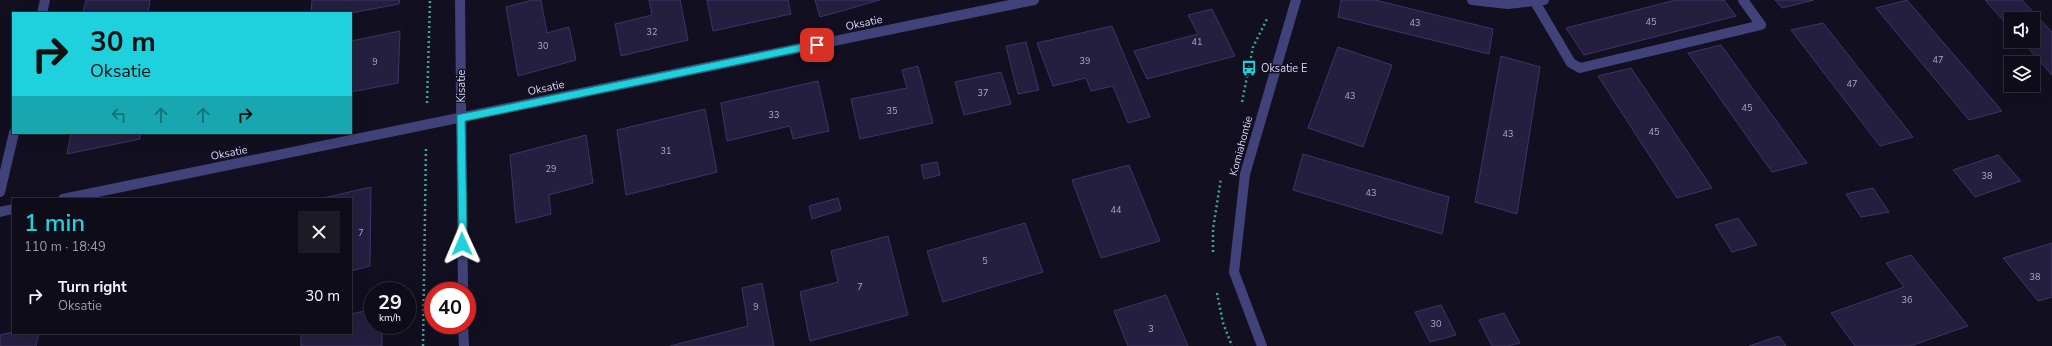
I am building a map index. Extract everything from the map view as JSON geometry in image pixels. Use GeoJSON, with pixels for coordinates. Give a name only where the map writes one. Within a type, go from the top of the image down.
{"type":"FeatureCollection","features":[{"type":"Feature","properties":{"kind":"street"},"geometry":{"type":"LineString","coordinates":[[42,12],[45,0]]}},
{"type":"Feature","properties":{"kind":"street","name":"Kisatie"},"geometry":{"type":"LineString","coordinates":[[460,0],[463,282]]}},
{"type":"Feature","properties":{"kind":"street","name":"Oksatie"},"geometry":{"type":"LineString","coordinates":[[68,198],[427,126],[1034,0]]}},
{"type":"Feature","properties":{"kind":"street","name":"Komiahontie"},"geometry":{"type":"LineString","coordinates":[[1262,346],[1234,272],[1245,174],[1296,0]]}},
{"type":"Feature","properties":{"kind":"street"},"geometry":{"type":"LineString","coordinates":[[1472,0],[1481,2],[1525,4],[1539,1],[1572,63],[1580,68],[1761,25],[1743,0]]}},
{"type":"Feature","properties":{"kind":"street"},"geometry":{"type":"LineString","coordinates":[[0,192],[14,134]]}},
{"type":"Feature","properties":{"kind":"street"},"geometry":{"type":"LineString","coordinates":[[0,212],[12,209]]}},
{"type":"Feature","properties":{"kind":"street"},"geometry":{"type":"LineString","coordinates":[[463,334],[464,346]]}},
{"type":"Feature","properties":{"kind":"path"},"geometry":{"type":"LineString","coordinates":[[423,346],[430,0]]}},
{"type":"Feature","properties":{"kind":"building"},"geometry":{"type":"Polygon","coordinates":[[[86,0],[150,0],[148,12],[83,12],[86,0]]]}},
{"type":"Feature","properties":{"kind":"building"},"geometry":{"type":"Polygon","coordinates":[[[312,0],[400,0],[399,4],[352,13],[311,12],[312,0]]]}},
{"type":"Feature","properties":{"kind":"building"},"geometry":{"type":"Polygon","coordinates":[[[532,0],[541,0],[547,33],[569,27],[576,60],[518,76],[506,7],[532,0]]]}},
{"type":"Feature","properties":{"kind":"building"},"geometry":{"type":"Polygon","coordinates":[[[649,0],[680,0],[688,40],[621,56],[615,24],[652,15],[649,0]]]}},
{"type":"Feature","properties":{"kind":"building"},"geometry":{"type":"Polygon","coordinates":[[[707,0],[788,0],[791,14],[713,31],[707,0]]]}},
{"type":"Feature","properties":{"kind":"building"},"geometry":{"type":"Polygon","coordinates":[[[815,0],[880,0],[820,17],[815,0]]]}},
{"type":"Feature","properties":{"kind":"building"},"geometry":{"type":"Polygon","coordinates":[[[1341,0],[1375,0],[1493,29],[1489,54],[1338,17],[1341,0]]]}},
{"type":"Feature","properties":{"kind":"building"},"geometry":{"type":"Polygon","coordinates":[[[1676,0],[1724,0],[1736,16],[1584,55],[1566,28],[1676,0]]]}},
{"type":"Feature","properties":{"kind":"building"},"geometry":{"type":"Polygon","coordinates":[[[1775,0],[1814,0],[1782,8],[1775,0]]]}},
{"type":"Feature","properties":{"kind":"building"},"geometry":{"type":"Polygon","coordinates":[[[1907,0],[2002,111],[1969,120],[1876,8],[1907,0]]]}},
{"type":"Feature","properties":{"kind":"building"},"geometry":{"type":"Polygon","coordinates":[[[1985,0],[2022,0],[2033,12],[2004,12],[2004,21],[1985,0]]]}},
{"type":"Feature","properties":{"kind":"building"},"geometry":{"type":"Polygon","coordinates":[[[1212,9],[1235,56],[1147,79],[1134,51],[1198,34],[1188,15],[1212,9]]]}},
{"type":"Feature","properties":{"kind":"building"},"geometry":{"type":"Polygon","coordinates":[[[2040,19],[2052,32],[2052,75],[2040,61],[2040,56],[2035,56],[2028,48],[2040,48],[2040,19]]]}},
{"type":"Feature","properties":{"kind":"building"},"geometry":{"type":"Polygon","coordinates":[[[1823,23],[1913,137],[1880,146],[1791,30],[1823,23]]]}},
{"type":"Feature","properties":{"kind":"building"},"geometry":{"type":"Polygon","coordinates":[[[1112,26],[1150,117],[1128,123],[1113,86],[1091,91],[1086,78],[1053,86],[1037,43],[1112,26]]]}},
{"type":"Feature","properties":{"kind":"building"},"geometry":{"type":"Polygon","coordinates":[[[400,31],[398,83],[352,92],[352,41],[400,31]]]}},
{"type":"Feature","properties":{"kind":"building"},"geometry":{"type":"Polygon","coordinates":[[[1026,42],[1039,90],[1018,94],[1006,46],[1026,42]]]}},
{"type":"Feature","properties":{"kind":"building"},"geometry":{"type":"Polygon","coordinates":[[[1721,45],[1807,163],[1772,172],[1688,53],[1721,45]]]}},
{"type":"Feature","properties":{"kind":"building"},"geometry":{"type":"Polygon","coordinates":[[[1338,47],[1392,65],[1363,147],[1308,128],[1338,47]]]}},
{"type":"Feature","properties":{"kind":"building"},"geometry":{"type":"Polygon","coordinates":[[[1501,56],[1540,67],[1517,214],[1475,202],[1501,56]]]}},
{"type":"Feature","properties":{"kind":"building"},"geometry":{"type":"Polygon","coordinates":[[[918,66],[933,123],[860,139],[851,99],[907,88],[902,70],[918,66]]]}},
{"type":"Feature","properties":{"kind":"building"},"geometry":{"type":"Polygon","coordinates":[[[1631,68],[1712,188],[1677,198],[1598,76],[1631,68]]]}},
{"type":"Feature","properties":{"kind":"building"},"geometry":{"type":"Polygon","coordinates":[[[1001,72],[1011,104],[964,115],[955,82],[1001,72]]]}},
{"type":"Feature","properties":{"kind":"building"},"geometry":{"type":"Polygon","coordinates":[[[818,81],[829,131],[793,139],[790,126],[727,141],[721,103],[818,81]]]}},
{"type":"Feature","properties":{"kind":"building"},"geometry":{"type":"Polygon","coordinates":[[[705,109],[717,172],[626,195],[617,130],[705,109]]]}},
{"type":"Feature","properties":{"kind":"building"},"geometry":{"type":"Polygon","coordinates":[[[71,134],[140,134],[140,139],[67,154],[71,134]]]}},
{"type":"Feature","properties":{"kind":"building"},"geometry":{"type":"Polygon","coordinates":[[[586,135],[593,183],[549,195],[551,214],[516,223],[510,155],[586,135]]]}},
{"type":"Feature","properties":{"kind":"building"},"geometry":{"type":"Polygon","coordinates":[[[1303,154],[1449,197],[1442,234],[1293,190],[1303,154]]]}},
{"type":"Feature","properties":{"kind":"building"},"geometry":{"type":"Polygon","coordinates":[[[1998,155],[2021,181],[1975,197],[1953,170],[1998,155]]]}},
{"type":"Feature","properties":{"kind":"building"},"geometry":{"type":"Polygon","coordinates":[[[937,162],[940,175],[924,179],[921,165],[937,162]]]}},
{"type":"Feature","properties":{"kind":"building"},"geometry":{"type":"Polygon","coordinates":[[[1129,165],[1160,241],[1101,258],[1072,180],[1129,165]]]}},
{"type":"Feature","properties":{"kind":"building"},"geometry":{"type":"Polygon","coordinates":[[[371,187],[370,266],[352,271],[352,198],[323,198],[371,187]]]}},
{"type":"Feature","properties":{"kind":"building"},"geometry":{"type":"Polygon","coordinates":[[[1873,188],[1889,212],[1861,217],[1846,194],[1873,188]]]}},
{"type":"Feature","properties":{"kind":"building"},"geometry":{"type":"Polygon","coordinates":[[[838,198],[841,210],[812,219],[809,206],[838,198]]]}},
{"type":"Feature","properties":{"kind":"building"},"geometry":{"type":"Polygon","coordinates":[[[1738,218],[1757,245],[1732,252],[1715,225],[1738,218]]]}},
{"type":"Feature","properties":{"kind":"building"},"geometry":{"type":"Polygon","coordinates":[[[1025,223],[1043,272],[943,302],[927,251],[1025,223]]]}},
{"type":"Feature","properties":{"kind":"building"},"geometry":{"type":"Polygon","coordinates":[[[888,236],[908,315],[810,341],[800,292],[838,282],[831,251],[888,236]]]}},
{"type":"Feature","properties":{"kind":"building"},"geometry":{"type":"Polygon","coordinates":[[[2052,243],[2052,297],[2038,301],[2003,258],[2052,243]]]}},
{"type":"Feature","properties":{"kind":"building"},"geometry":{"type":"Polygon","coordinates":[[[1911,255],[1968,326],[1910,346],[1855,346],[1831,313],[1904,287],[1886,263],[1911,255]]]}},
{"type":"Feature","properties":{"kind":"building"},"geometry":{"type":"Polygon","coordinates":[[[762,283],[774,346],[670,346],[748,326],[742,288],[762,283]]]}},
{"type":"Feature","properties":{"kind":"building"},"geometry":{"type":"Polygon","coordinates":[[[1166,295],[1188,346],[1128,346],[1114,311],[1166,295]]]}},
{"type":"Feature","properties":{"kind":"building"},"geometry":{"type":"Polygon","coordinates":[[[1441,305],[1456,335],[1430,342],[1415,312],[1441,305]]]}},
{"type":"Feature","properties":{"kind":"building"},"geometry":{"type":"Polygon","coordinates":[[[364,311],[364,334],[382,334],[382,346],[301,346],[301,334],[352,334],[352,314],[364,311]]]}},
{"type":"Feature","properties":{"kind":"building"},"geometry":{"type":"Polygon","coordinates":[[[1504,313],[1520,343],[1508,346],[1492,346],[1479,320],[1504,313]]]}},
{"type":"Feature","properties":{"kind":"building"},"geometry":{"type":"Polygon","coordinates":[[[12,332],[12,334],[39,334],[36,346],[0,346],[0,335],[12,332]]]}},
{"type":"Feature","properties":{"kind":"building"},"geometry":{"type":"Polygon","coordinates":[[[1779,336],[1786,346],[1749,346],[1779,336]]]}},
{"type":"Feature","properties":{"kind":"place","name":"Oksatie E"},"geometry":{"type":"Point","coordinates":[1249,68]}},
{"type":"Feature","properties":{"kind":"route"},"geometry":{"type":"LineString","coordinates":[[462,244],[461,118],[817,45]]}}]}
